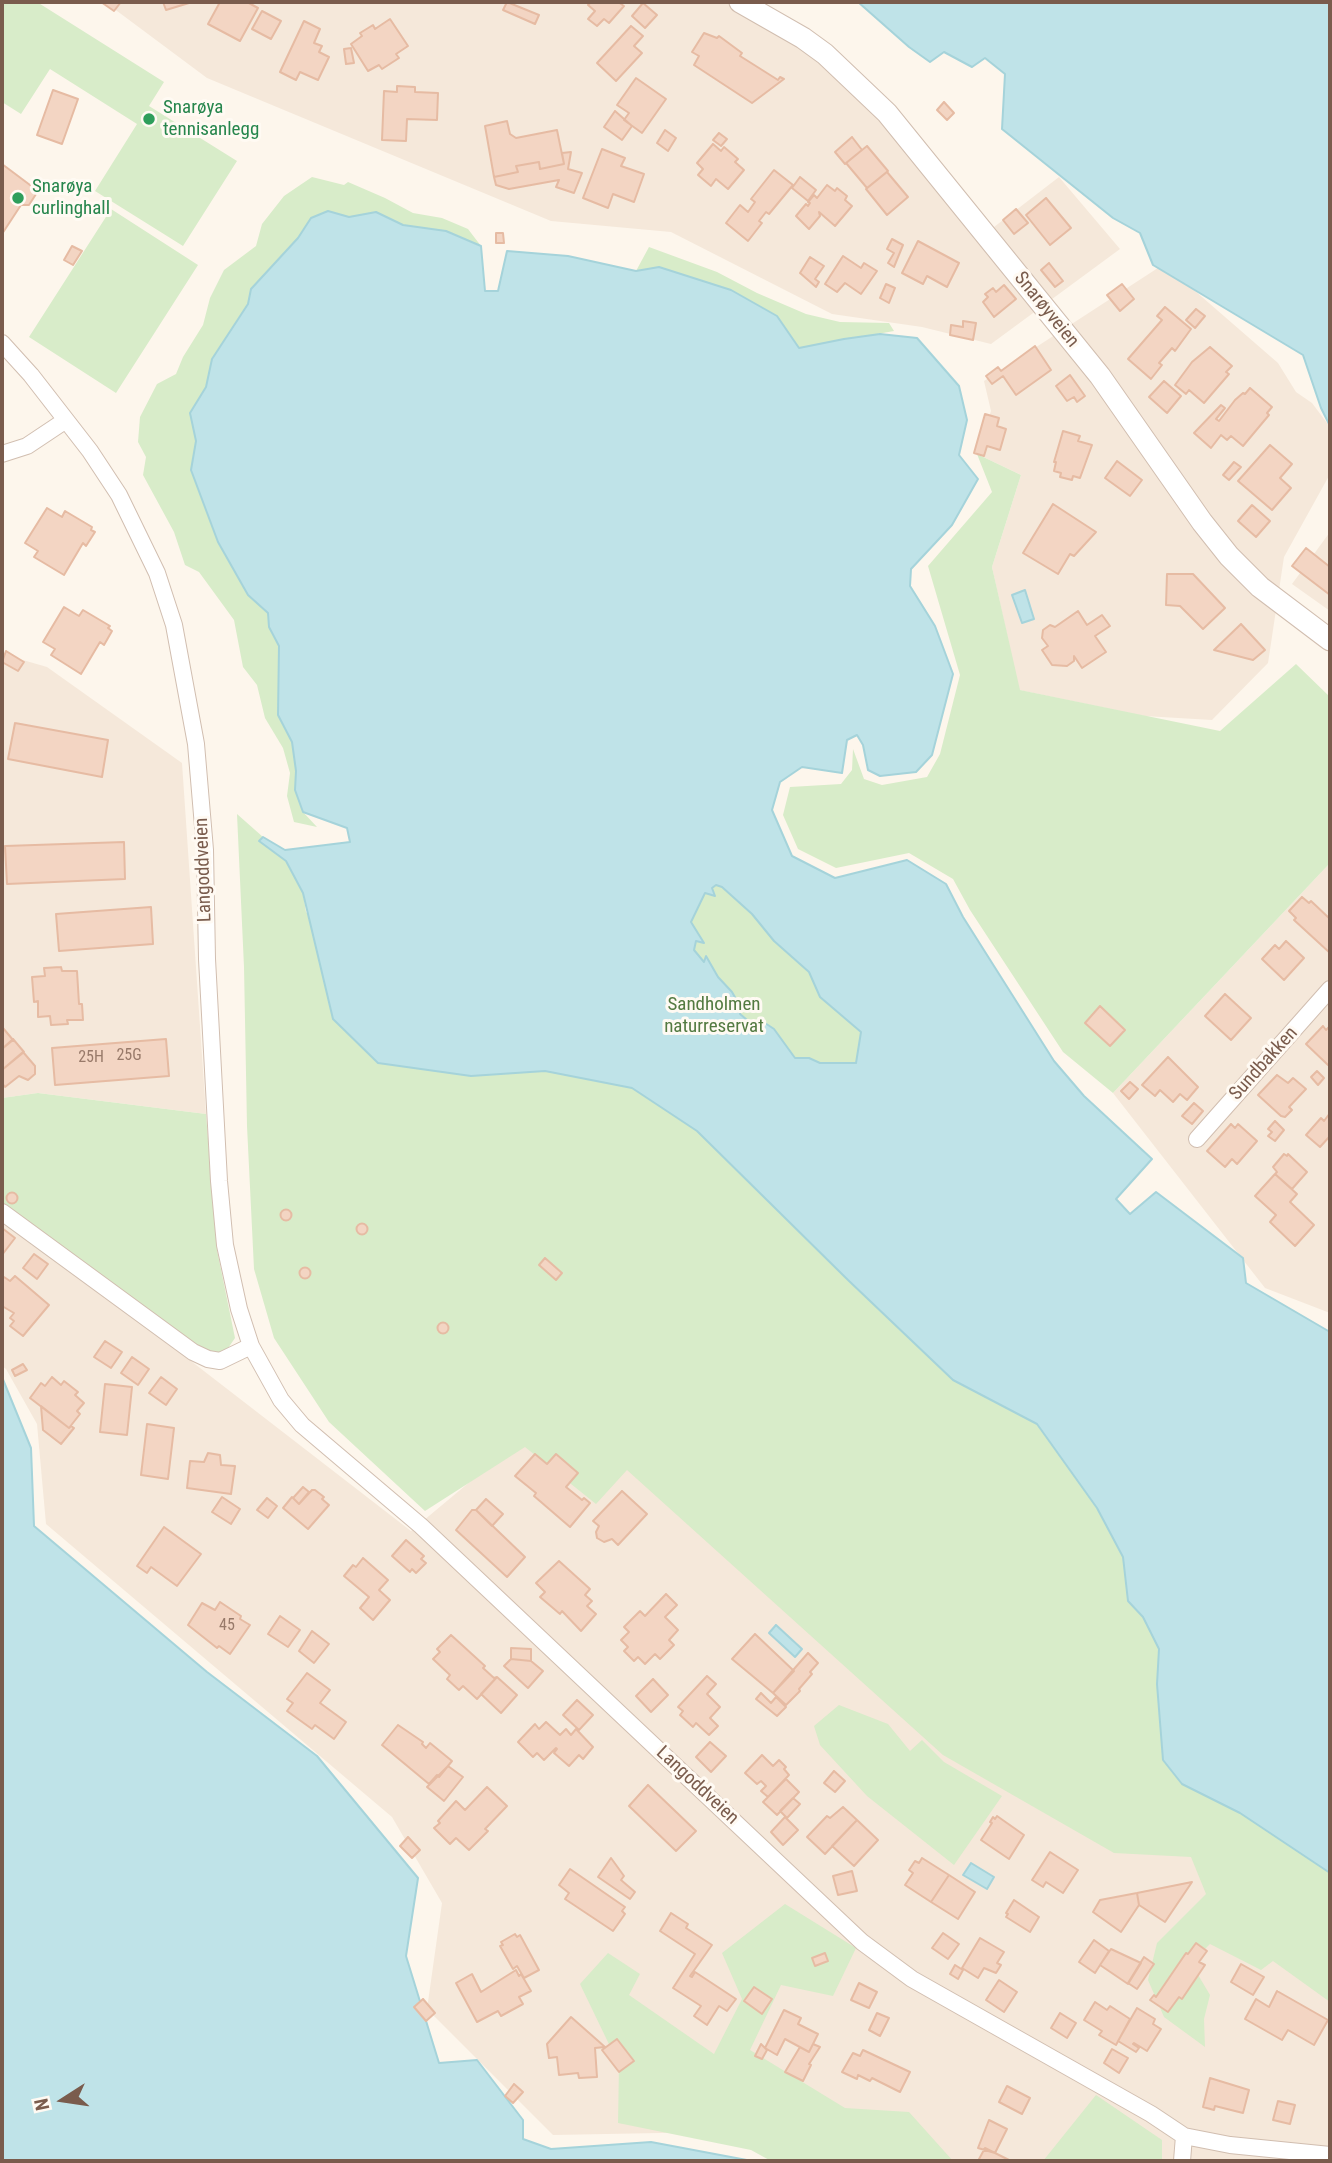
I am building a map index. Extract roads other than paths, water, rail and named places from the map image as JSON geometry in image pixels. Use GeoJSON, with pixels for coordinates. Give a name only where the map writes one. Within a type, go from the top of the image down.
{"type":"FeatureCollection","features":[{"type":"Feature","properties":{"kind":"street","name":"Snarøyveien"},"geometry":{"type":"LineString","coordinates":[[740,2],[795,33],[825,54],[887,113],[1100,376],[1202,522],[1229,556],[1261,587],[1330,640]]}},
{"type":"Feature","properties":{"kind":"street","name":"Langoddveien"},"geometry":{"type":"LineString","coordinates":[[2,343],[31,374],[90,451],[119,495],[157,573],[174,625],[190,702],[205,850],[207,959],[223,1229],[239,1309],[251,1346],[281,1400],[302,1425],[421,1526],[862,1942],[912,1979],[1151,2114],[1184,2136]]}},
{"type":"Feature","properties":{"kind":"street"},"geometry":{"type":"LineString","coordinates":[[2,454],[27,446],[65,420]]}},
{"type":"Feature","properties":{"kind":"street","name":"Sundbakken"},"geometry":{"type":"LineString","coordinates":[[1197,1139],[1330,989]]}},
{"type":"Feature","properties":{"kind":"street"},"geometry":{"type":"LineString","coordinates":[[2,1212],[193,1352],[220,1361],[251,1346]]}},
{"type":"Feature","properties":{"kind":"street"},"geometry":{"type":"LineString","coordinates":[[1182,2161],[1184,2136],[1230,2145],[1330,2155]]}},
{"type":"Feature","properties":{"kind":"water"},"geometry":{"type":"Polygon","coordinates":[[[858,2],[1330,2],[1330,426],[1303,355],[1153,265],[1140,233],[1113,218],[1002,129],[1005,74],[985,58],[972,67],[944,52],[930,62],[858,2]]]}},
{"type":"Feature","properties":{"kind":"water"},"geometry":{"type":"Polygon","coordinates":[[[328,211],[349,217],[376,212],[403,225],[446,231],[481,246],[485,291],[498,291],[507,251],[568,256],[636,271],[659,267],[731,290],[777,316],[799,348],[880,334],[917,338],[959,386],[967,420],[959,455],[978,479],[952,525],[911,569],[910,586],[935,626],[953,674],[932,755],[916,772],[880,776],[868,770],[863,745],[857,735],[847,740],[842,773],[802,767],[780,782],[772,810],[792,856],[835,878],[907,860],[946,884],[963,917],[1054,1061],[1084,1096],[1152,1159],[1116,1199],[1130,1214],[1156,1192],[1243,1258],[1246,1283],[1330,1332],[1330,1873],[1240,1813],[1182,1784],[1163,1760],[1157,1684],[1159,1649],[1143,1617],[1128,1601],[1123,1557],[1097,1508],[1037,1424],[953,1380],[697,1131],[632,1088],[545,1071],[471,1076],[378,1063],[333,1019],[303,893],[286,861],[259,841],[263,837],[285,850],[350,842],[347,828],[303,812],[295,790],[296,771],[292,742],[278,715],[279,646],[269,627],[268,613],[248,595],[218,542],[191,470],[196,441],[190,413],[206,387],[212,359],[248,304],[251,289],[298,238],[311,218],[328,211]],[[716,885],[712,888],[715,896],[705,893],[691,922],[704,943],[696,941],[694,950],[704,962],[706,956],[718,977],[732,992],[740,1006],[740,1014],[753,1025],[759,1019],[774,1029],[795,1058],[809,1058],[820,1063],[856,1063],[861,1032],[820,997],[809,972],[774,941],[752,914],[722,887],[716,885]]]}},
{"type":"Feature","properties":{"kind":"water"},"geometry":{"type":"Polygon","coordinates":[[[1025,590],[1034,619],[1022,623],[1012,595],[1025,590]]]}},
{"type":"Feature","properties":{"kind":"water"},"geometry":{"type":"Polygon","coordinates":[[[2,1377],[31,1448],[34,1526],[207,1672],[317,1756],[418,1878],[406,1956],[439,2063],[477,2060],[523,2120],[523,2139],[551,2149],[651,2142],[752,2161],[2,2161],[2,1377]]]}},
{"type":"Feature","properties":{"kind":"water"},"geometry":{"type":"Polygon","coordinates":[[[776,1625],[802,1649],[795,1657],[769,1633],[776,1625]]]}},
{"type":"Feature","properties":{"kind":"water"},"geometry":{"type":"Polygon","coordinates":[[[971,1863],[994,1877],[987,1889],[963,1875],[971,1863]]]}},
{"type":"Feature","properties":{"kind":"place","name":"Snarøya tennisanlegg"},"geometry":{"type":"Point","coordinates":[149,119]}},
{"type":"Feature","properties":{"kind":"place","name":"Snarøya curlinghall"},"geometry":{"type":"Point","coordinates":[18,198]}},
{"type":"Feature","properties":{"kind":"park label","name":"Sandholmen naturreservat"},"geometry":{"type":"Point","coordinates":[714,1016]}}]}
